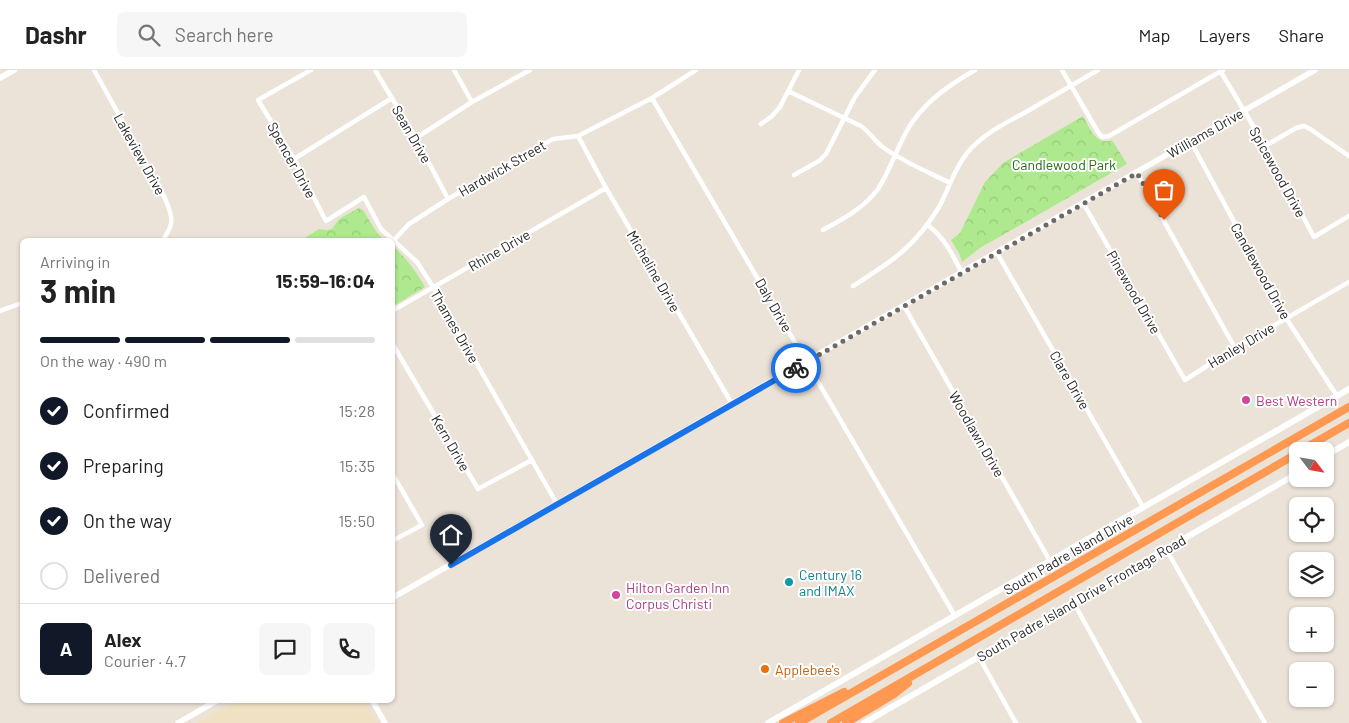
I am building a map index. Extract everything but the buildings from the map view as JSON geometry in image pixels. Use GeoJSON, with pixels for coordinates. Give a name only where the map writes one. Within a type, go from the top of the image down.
{"type":"FeatureCollection","features":[{"type":"Feature","properties":{"kind":"highway","name":"South Padre Island Drive"},"geometry":{"type":"LineString","coordinates":[[799,723],[1349,407]]}},
{"type":"Feature","properties":{"kind":"highway","name":"South Padre Island Drive"},"geometry":{"type":"LineString","coordinates":[[1316,442],[1349,423]]}},
{"type":"Feature","properties":{"kind":"highway","name":"South Padre Island Drive"},"geometry":{"type":"LineString","coordinates":[[831,723],[1289,458]]}},
{"type":"Feature","properties":{"kind":"highway"},"geometry":{"type":"LineString","coordinates":[[846,723],[894,694],[936,663]]}},
{"type":"Feature","properties":{"kind":"highway"},"geometry":{"type":"LineString","coordinates":[[783,723],[830,698],[880,677]]}},
{"type":"Feature","properties":{"kind":"main road"},"geometry":{"type":"LineString","coordinates":[[0,78],[12,70]]}},
{"type":"Feature","properties":{"kind":"main road"},"geometry":{"type":"LineString","coordinates":[[768,723],[1349,389]]}},
{"type":"Feature","properties":{"kind":"main road"},"geometry":{"type":"LineString","coordinates":[[1334,451],[1349,442]]}},
{"type":"Feature","properties":{"kind":"main road","name":"South Padre Island Drive Frontage Road"},"geometry":{"type":"LineString","coordinates":[[864,723],[1289,477]]}},
{"type":"Feature","properties":{"kind":"street","name":"Lakeview Drive"},"geometry":{"type":"LineString","coordinates":[[94,70],[164,196],[173,218],[164,238]]}},
{"type":"Feature","properties":{"kind":"street","name":"Spencer Drive"},"geometry":{"type":"LineString","coordinates":[[311,70],[258,100],[294,159],[326,221]]}},
{"type":"Feature","properties":{"kind":"street","name":"Sean Drive"},"geometry":{"type":"LineString","coordinates":[[375,70],[416,138],[448,199]]}},
{"type":"Feature","properties":{"kind":"street"},"geometry":{"type":"LineString","coordinates":[[454,70],[472,102]]}},
{"type":"Feature","properties":{"kind":"street"},"geometry":{"type":"LineString","coordinates":[[416,138],[472,102],[530,70]]}},
{"type":"Feature","properties":{"kind":"street","name":"Hardwick Street"},"geometry":{"type":"LineString","coordinates":[[395,239],[409,224],[448,199],[553,139],[578,136],[652,98],[696,70]]}},
{"type":"Feature","properties":{"kind":"street"},"geometry":{"type":"LineString","coordinates":[[761,124],[780,107],[799,70]]}},
{"type":"Feature","properties":{"kind":"street"},"geometry":{"type":"LineString","coordinates":[[794,176],[819,161],[826,154],[855,97],[875,70]]}},
{"type":"Feature","properties":{"kind":"street"},"geometry":{"type":"LineString","coordinates":[[823,230],[847,217],[863,205],[877,190],[912,123],[923,108],[952,83],[975,70]]}},
{"type":"Feature","properties":{"kind":"street"},"geometry":{"type":"LineString","coordinates":[[1062,70],[1102,137],[1109,136],[1222,71]]}},
{"type":"Feature","properties":{"kind":"street"},"geometry":{"type":"LineString","coordinates":[[853,286],[905,250],[928,225],[940,205],[958,166],[979,141],[1007,122],[1098,70]]}},
{"type":"Feature","properties":{"kind":"street","name":"Williams Drive"},"geometry":{"type":"LineString","coordinates":[[395,596],[1315,70]]}},
{"type":"Feature","properties":{"kind":"street","name":"Spicewood Drive"},"geometry":{"type":"LineString","coordinates":[[1222,71],[1314,237],[1349,216]]}},
{"type":"Feature","properties":{"kind":"street"},"geometry":{"type":"LineString","coordinates":[[788,91],[861,126],[882,147],[950,182]]}},
{"type":"Feature","properties":{"kind":"street"},"geometry":{"type":"LineString","coordinates":[[294,159],[392,98]]}},
{"type":"Feature","properties":{"kind":"street","name":"Daly Drive"},"geometry":{"type":"LineString","coordinates":[[652,98],[955,616]]}},
{"type":"Feature","properties":{"kind":"street"},"geometry":{"type":"LineString","coordinates":[[1265,146],[1296,128],[1304,126],[1349,156]]}},
{"type":"Feature","properties":{"kind":"street","name":"Micheline Drive"},"geometry":{"type":"LineString","coordinates":[[578,136],[606,188],[732,404]]}},
{"type":"Feature","properties":{"kind":"street","name":"Candlewood Drive"},"geometry":{"type":"LineString","coordinates":[[1191,142],[1286,318],[1337,396]]}},
{"type":"Feature","properties":{"kind":"street"},"geometry":{"type":"LineString","coordinates":[[1137,173],[1235,348]]}},
{"type":"Feature","properties":{"kind":"street","name":"Rhine Drive"},"geometry":{"type":"LineString","coordinates":[[395,309],[606,188]]}},
{"type":"Feature","properties":{"kind":"street","name":"Thames Drive"},"geometry":{"type":"LineString","coordinates":[[326,221],[364,197],[381,229],[392,238]]}},
{"type":"Feature","properties":{"kind":"street","name":"Pinewood Drive"},"geometry":{"type":"LineString","coordinates":[[1083,203],[1185,380]]}},
{"type":"Feature","properties":{"kind":"street"},"geometry":{"type":"LineString","coordinates":[[928,225],[946,242],[962,272]]}},
{"type":"Feature","properties":{"kind":"street","name":"Thames Drive"},"geometry":{"type":"LineString","coordinates":[[395,241],[418,262],[557,504]]}},
{"type":"Feature","properties":{"kind":"street","name":"Clare Drive"},"geometry":{"type":"LineString","coordinates":[[997,253],[1142,507]]}},
{"type":"Feature","properties":{"kind":"street","name":"Hanley Drive"},"geometry":{"type":"LineString","coordinates":[[1185,380],[1235,348],[1349,282]]}},
{"type":"Feature","properties":{"kind":"street"},"geometry":{"type":"LineString","coordinates":[[0,311],[20,303]]}},
{"type":"Feature","properties":{"kind":"street","name":"Woodlawn Drive"},"geometry":{"type":"LineString","coordinates":[[904,306],[1050,561]]}},
{"type":"Feature","properties":{"kind":"street","name":"Kern Drive"},"geometry":{"type":"LineString","coordinates":[[395,348],[478,489],[532,460]]}},
{"type":"Feature","properties":{"kind":"street"},"geometry":{"type":"LineString","coordinates":[[395,477],[422,525],[395,539]]}},
{"type":"Feature","properties":{"kind":"street"},"geometry":{"type":"LineString","coordinates":[[1166,549],[1265,723]]}},
{"type":"Feature","properties":{"kind":"street"},"geometry":{"type":"LineString","coordinates":[[1074,603],[1140,723]]}},
{"type":"Feature","properties":{"kind":"street"},"geometry":{"type":"LineString","coordinates":[[979,657],[1016,723]]}},
{"type":"Feature","properties":{"kind":"street"},"geometry":{"type":"LineString","coordinates":[[178,723],[213,703]]}},
{"type":"Feature","properties":{"kind":"street"},"geometry":{"type":"LineString","coordinates":[[374,703],[385,723]]}},
{"type":"Feature","properties":{"kind":"shaded area"},"geometry":{"type":"Polygon","coordinates":[[[232,703],[366,703],[377,723],[199,723],[232,703]]]}},
{"type":"Feature","properties":{"kind":"green space","name":"Candlewood Park"},"geometry":{"type":"Polygon","coordinates":[[[1083,116],[1094,135],[1102,140],[1112,140],[1127,164],[980,248],[962,262],[951,240],[960,233],[985,182],[1003,163],[1083,116]]]}},
{"type":"Feature","properties":{"kind":"green space"},"geometry":{"type":"Polygon","coordinates":[[[359,208],[363,210],[377,233],[383,238],[305,238],[319,229],[332,229],[339,219],[359,208]]]}},
{"type":"Feature","properties":{"kind":"green space"},"geometry":{"type":"Polygon","coordinates":[[[395,248],[411,265],[425,287],[395,305],[395,248]]]}},
{"type":"Feature","properties":{"kind":"way so far"},"geometry":{"type":"LineString","coordinates":[[796,368],[1137,173],[1164,220]]}},
{"type":"Feature","properties":{"kind":"place","name":"Best Western"},"geometry":{"type":"Point","coordinates":[1246,400]}},
{"type":"Feature","properties":{"kind":"place","name":"Century 16 and IMAX"},"geometry":{"type":"Point","coordinates":[789,582]}},
{"type":"Feature","properties":{"kind":"place","name":"Hilton Garden Inn Corpus Christi"},"geometry":{"type":"Point","coordinates":[616,595]}},
{"type":"Feature","properties":{"kind":"place","name":"Applebee's"},"geometry":{"type":"Point","coordinates":[765,669]}},
{"type":"Feature","properties":{"kind":"route"},"geometry":{"type":"LineString","coordinates":[[451,565],[796,368]]}}]}
